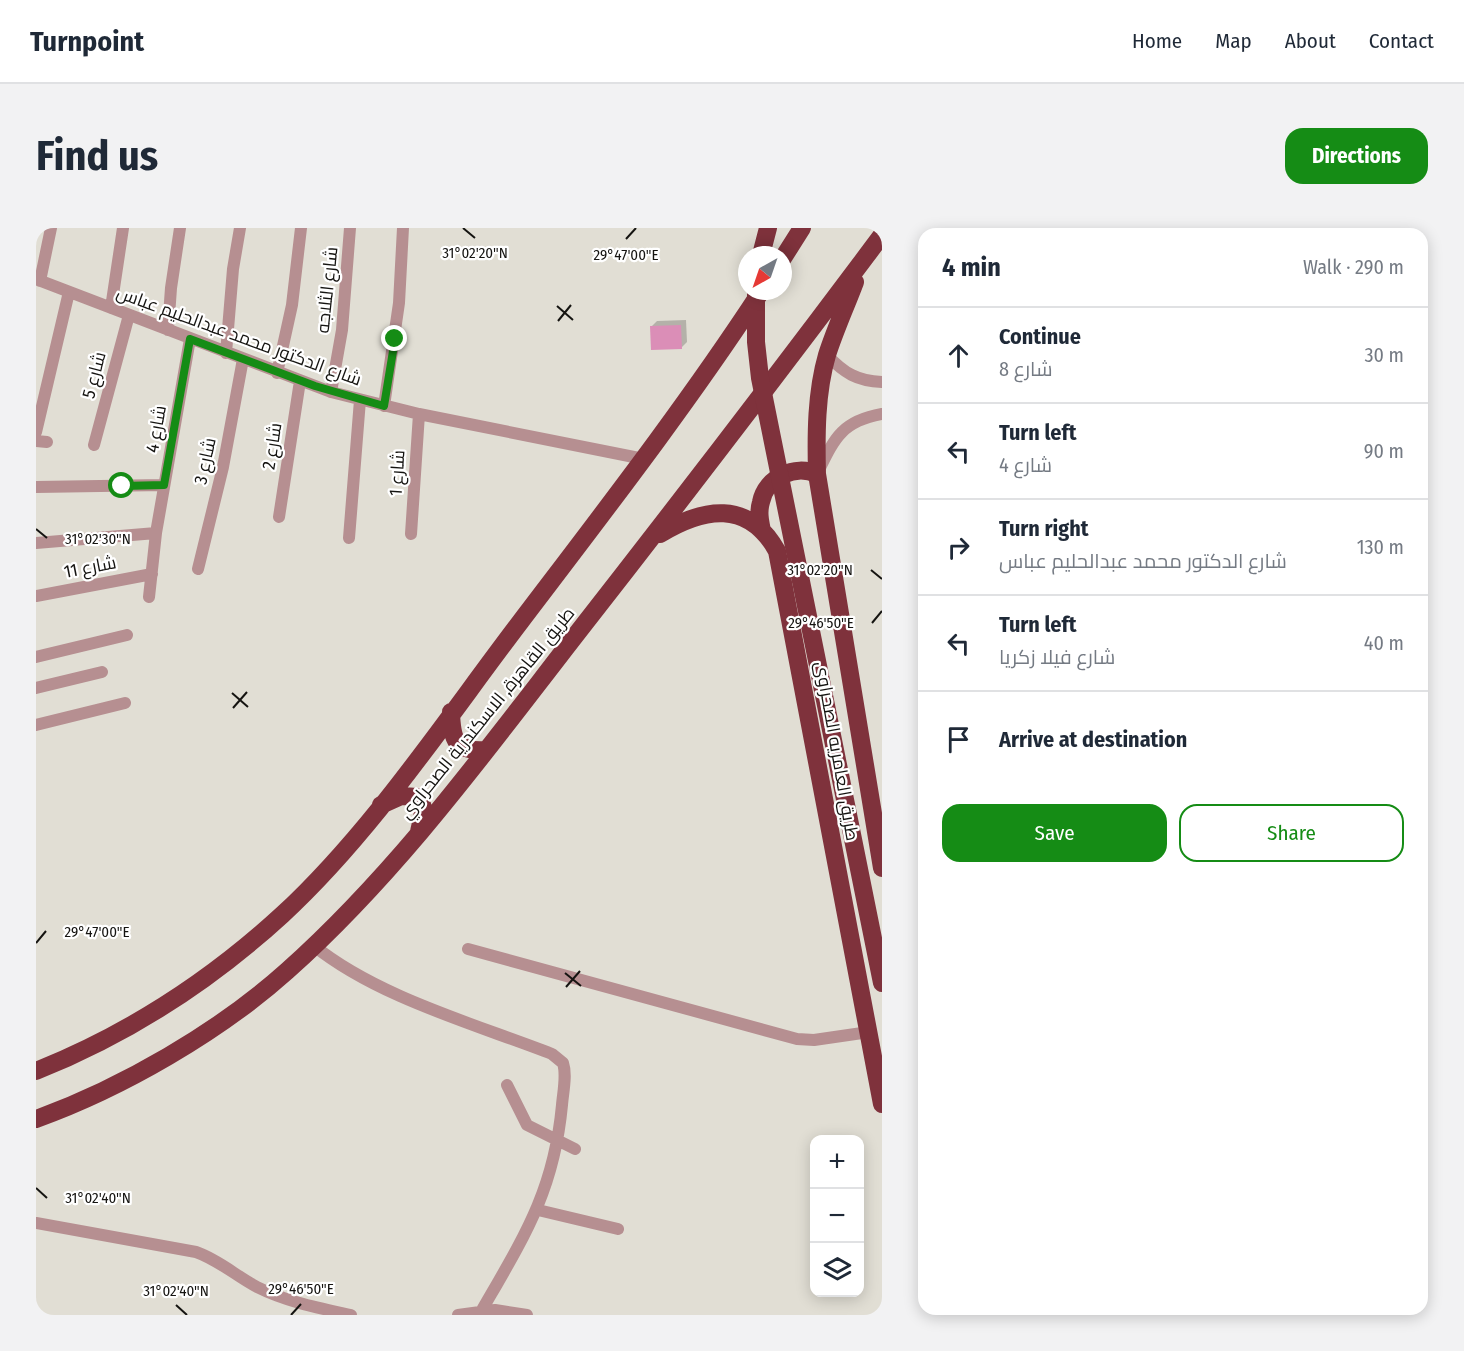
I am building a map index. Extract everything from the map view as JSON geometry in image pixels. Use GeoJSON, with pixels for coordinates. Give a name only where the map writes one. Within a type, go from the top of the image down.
{"type":"FeatureCollection","features":[{"type":"Feature","properties":{"kind":"highway"},"geometry":{"type":"LineString","coordinates":[[763,246],[768,228]]}},
{"type":"Feature","properties":{"kind":"highway"},"geometry":{"type":"LineString","coordinates":[[791,246],[802,228]]}},
{"type":"Feature","properties":{"kind":"highway","name":"طريق القاهرة, الاسكندرية الصحراوي"},"geometry":{"type":"LineString","coordinates":[[36,1119],[105,1089],[194,1039],[287,972],[374,885],[486,750],[651,540],[882,235]]}},
{"type":"Feature","properties":{"kind":"highway","name":"طريق العامريه الصحراوى"},"geometry":{"type":"LineString","coordinates":[[864,260],[827,355],[820,392],[816,439],[818,474],[875,788],[882,868]]}},
{"type":"Feature","properties":{"kind":"highway","name":"طريق القاهرة, الاسكندرية الصحراوي"},"geometry":{"type":"LineString","coordinates":[[36,1071],[127,1027],[182,993],[234,956],[283,914],[381,805],[644,459],[755,300]]}},
{"type":"Feature","properties":{"kind":"highway"},"geometry":{"type":"LineString","coordinates":[[756,300],[756,342],[760,378],[882,983]]}},
{"type":"Feature","properties":{"kind":"highway"},"geometry":{"type":"LineString","coordinates":[[762,531],[759,512],[761,500],[773,482],[792,471],[803,470],[818,474]]}},
{"type":"Feature","properties":{"kind":"highway","name":"طريق العامريه الصحراوى"},"geometry":{"type":"LineString","coordinates":[[651,540],[686,519],[708,514],[741,517],[762,531],[777,550],[783,570],[882,1104]]}},
{"type":"Feature","properties":{"kind":"highway"},"geometry":{"type":"LineString","coordinates":[[451,712],[455,741],[471,751],[486,750]]}},
{"type":"Feature","properties":{"kind":"highway"},"geometry":{"type":"LineString","coordinates":[[381,805],[401,796],[418,796],[422,801],[423,810],[419,832]]}},
{"type":"Feature","properties":{"kind":"street"},"geometry":{"type":"LineString","coordinates":[[38,280],[51,228]]}},
{"type":"Feature","properties":{"kind":"street"},"geometry":{"type":"LineString","coordinates":[[111,308],[123,228]]}},
{"type":"Feature","properties":{"kind":"street"},"geometry":{"type":"LineString","coordinates":[[168,330],[171,288],[180,228]]}},
{"type":"Feature","properties":{"kind":"street"},"geometry":{"type":"LineString","coordinates":[[226,353],[233,269],[240,228]]}},
{"type":"Feature","properties":{"kind":"street"},"geometry":{"type":"LineString","coordinates":[[277,373],[291,305],[301,228]]}},
{"type":"Feature","properties":{"kind":"street","name":"شارع الثلاجه"},"geometry":{"type":"LineString","coordinates":[[331,392],[342,330],[350,228]]}},
{"type":"Feature","properties":{"kind":"street"},"geometry":{"type":"LineString","coordinates":[[384,406],[399,303],[403,228]]}},
{"type":"Feature","properties":{"kind":"street","name":"شارع الدكتور محمد عبدالحليم عباس"},"geometry":{"type":"LineString","coordinates":[[38,280],[331,392],[419,414],[644,459]]}},
{"type":"Feature","properties":{"kind":"street"},"geometry":{"type":"LineString","coordinates":[[36,432],[69,292]]}},
{"type":"Feature","properties":{"kind":"street","name":"شارع 5"},"geometry":{"type":"LineString","coordinates":[[94,445],[129,315]]}},
{"type":"Feature","properties":{"kind":"street","name":"شارع 4"},"geometry":{"type":"LineString","coordinates":[[149,597],[156,533],[190,339]]}},
{"type":"Feature","properties":{"kind":"street"},"geometry":{"type":"LineString","coordinates":[[827,355],[849,375],[862,381],[882,382]]}},
{"type":"Feature","properties":{"kind":"street","name":"شارع 3"},"geometry":{"type":"LineString","coordinates":[[198,569],[222,467],[243,359]]}},
{"type":"Feature","properties":{"kind":"street","name":"شارع 2"},"geometry":{"type":"LineString","coordinates":[[279,517],[300,381]]}},
{"type":"Feature","properties":{"kind":"street"},"geometry":{"type":"LineString","coordinates":[[349,538],[360,400]]}},
{"type":"Feature","properties":{"kind":"street","name":"شارع 1"},"geometry":{"type":"LineString","coordinates":[[411,534],[419,414]]}},
{"type":"Feature","properties":{"kind":"street"},"geometry":{"type":"LineString","coordinates":[[818,474],[832,442],[842,430],[854,422],[882,414]]}},
{"type":"Feature","properties":{"kind":"street"},"geometry":{"type":"LineString","coordinates":[[36,488],[164,485]]}},
{"type":"Feature","properties":{"kind":"street"},"geometry":{"type":"LineString","coordinates":[[36,543],[156,533]]}},
{"type":"Feature","properties":{"kind":"street","name":"شارع 11"},"geometry":{"type":"LineString","coordinates":[[36,596],[152,573]]}},
{"type":"Feature","properties":{"kind":"street"},"geometry":{"type":"LineString","coordinates":[[36,657],[127,636]]}},
{"type":"Feature","properties":{"kind":"street"},"geometry":{"type":"LineString","coordinates":[[36,688],[102,672]]}},
{"type":"Feature","properties":{"kind":"street"},"geometry":{"type":"LineString","coordinates":[[36,725],[125,703]]}},
{"type":"Feature","properties":{"kind":"street"},"geometry":{"type":"LineString","coordinates":[[313,945],[345,969],[381,987],[560,1059],[565,1068],[559,1142],[538,1210],[482,1310]]}},
{"type":"Feature","properties":{"kind":"street"},"geometry":{"type":"LineString","coordinates":[[468,949],[797,1039],[814,1040],[869,1032]]}},
{"type":"Feature","properties":{"kind":"street"},"geometry":{"type":"LineString","coordinates":[[507,1085],[527,1125],[575,1149]]}},
{"type":"Feature","properties":{"kind":"street"},"geometry":{"type":"LineString","coordinates":[[538,1210],[618,1228]]}},
{"type":"Feature","properties":{"kind":"street"},"geometry":{"type":"LineString","coordinates":[[36,1223],[196,1252],[211,1257],[257,1287],[280,1297],[351,1315]]}},
{"type":"Feature","properties":{"kind":"street"},"geometry":{"type":"LineString","coordinates":[[458,1315],[482,1310],[527,1315]]}},
{"type":"Feature","properties":{"kind":"building"},"geometry":{"type":"Polygon","coordinates":[[[681,325],[682,349],[651,350],[650,326],[681,325]]]}},
{"type":"Feature","properties":{"kind":"route"},"geometry":{"type":"LineString","coordinates":[[122,486],[164,485],[190,339],[331,392],[384,406],[395,339]]}}]}
